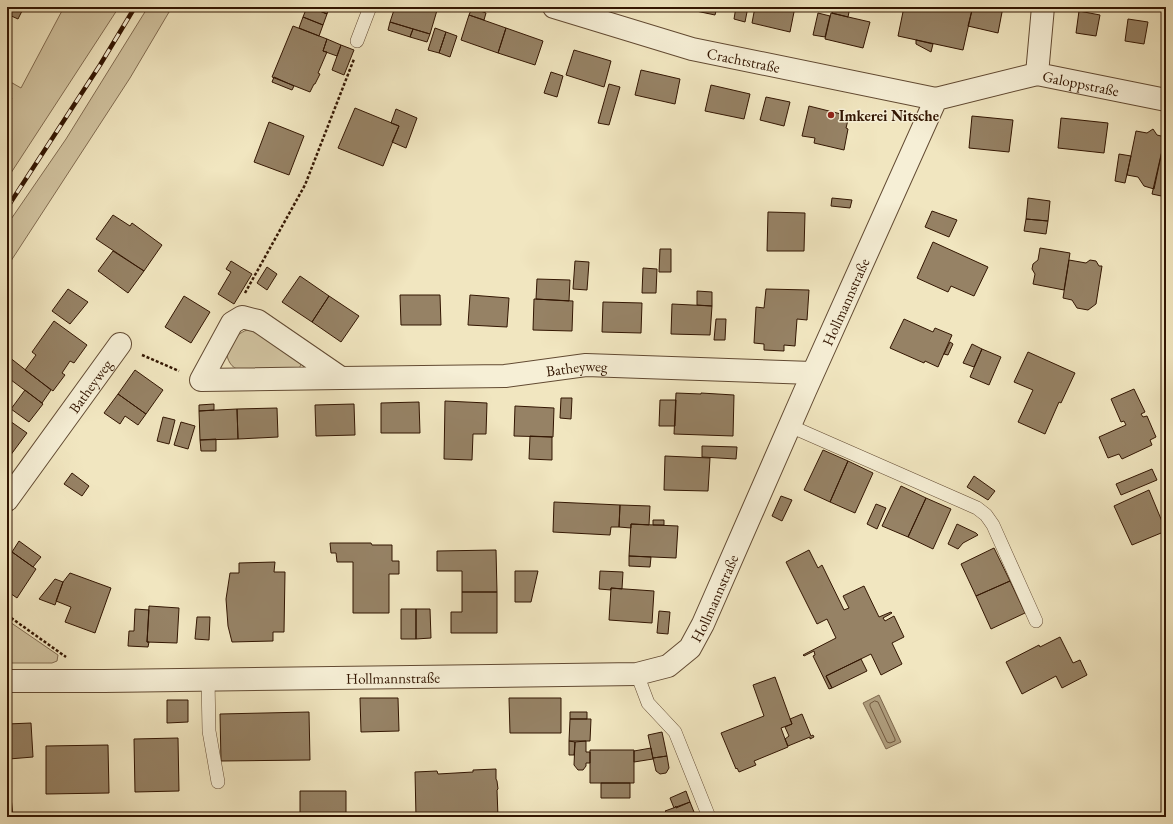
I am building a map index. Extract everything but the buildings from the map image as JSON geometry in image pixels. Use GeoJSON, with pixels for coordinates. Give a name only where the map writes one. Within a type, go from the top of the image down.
{"type":"FeatureCollection","features":[{"type":"Feature","properties":{"kind":"street","name":"Crachtstraße"},"geometry":{"type":"LineString","coordinates":[[554,7],[692,49],[936,99]]}},
{"type":"Feature","properties":{"kind":"street","name":"Galoppstraße"},"geometry":{"type":"LineString","coordinates":[[1043,7],[1037,74],[1166,100]]}},
{"type":"Feature","properties":{"kind":"street"},"geometry":{"type":"LineString","coordinates":[[936,99],[1037,74]]}},
{"type":"Feature","properties":{"kind":"street","name":"Hollmannstraße"},"geometry":{"type":"LineString","coordinates":[[7,681],[637,674],[668,666],[690,648],[703,624],[812,373],[936,99]]}},
{"type":"Feature","properties":{"kind":"street"},"geometry":{"type":"LineString","coordinates":[[201,380],[232,323],[242,317],[258,321],[341,378]]}},
{"type":"Feature","properties":{"kind":"street","name":"Batheyweg"},"geometry":{"type":"LineString","coordinates":[[7,500],[120,344]]}},
{"type":"Feature","properties":{"kind":"street","name":"Batheyweg"},"geometry":{"type":"LineString","coordinates":[[201,380],[506,376],[586,365],[812,373]]}},
{"type":"Feature","properties":{"kind":"lane"},"geometry":{"type":"LineString","coordinates":[[357,41],[370,7]]}},
{"type":"Feature","properties":{"kind":"lane"},"geometry":{"type":"LineString","coordinates":[[790,426],[978,508],[986,515],[993,525],[1036,621]]}},
{"type":"Feature","properties":{"kind":"lane"},"geometry":{"type":"LineString","coordinates":[[637,674],[648,703],[675,732],[709,817]]}},
{"type":"Feature","properties":{"kind":"lane"},"geometry":{"type":"LineString","coordinates":[[208,679],[209,731],[218,782]]}},
{"type":"Feature","properties":{"kind":"path"},"geometry":{"type":"LineString","coordinates":[[242,317],[243,296],[305,185],[357,52],[357,41]]}},
{"type":"Feature","properties":{"kind":"path","name":"Batheyweg"},"geometry":{"type":"LineString","coordinates":[[120,344],[130,350],[201,380]]}},
{"type":"Feature","properties":{"kind":"path"},"geometry":{"type":"LineString","coordinates":[[7,615],[68,658]]}},
{"type":"Feature","properties":{"kind":"shaded area"},"geometry":{"type":"Polygon","coordinates":[[[64,7],[119,7],[7,179],[7,106],[12,98],[7,95],[7,80],[21,88],[64,7]]]}},
{"type":"Feature","properties":{"kind":"shaded area"},"geometry":{"type":"Polygon","coordinates":[[[148,7],[172,7],[130,78],[7,267],[7,225],[66,139],[148,7]]]}},
{"type":"Feature","properties":{"kind":"shaded area"},"geometry":{"type":"Polygon","coordinates":[[[247,330],[254,330],[300,362],[301,365],[299,368],[240,371],[233,367],[228,358],[228,348],[230,343],[238,335],[247,330]]]}},
{"type":"Feature","properties":{"kind":"shaded area"},"geometry":{"type":"Polygon","coordinates":[[[7,620],[58,655],[57,661],[52,663],[7,663],[7,620]]]}},
{"type":"Feature","properties":{"kind":"water"},"geometry":{"type":"Polygon","coordinates":[[[879,695],[901,742],[886,749],[863,703],[879,695]]]}},
{"type":"Feature","properties":{"kind":"railway"},"geometry":{"type":"LineString","coordinates":[[7,208],[100,65],[135,7]]}},
{"type":"Feature","properties":{"kind":"place","name":"Imkerei Nitsche"},"geometry":{"type":"Point","coordinates":[831,115]}}]}
